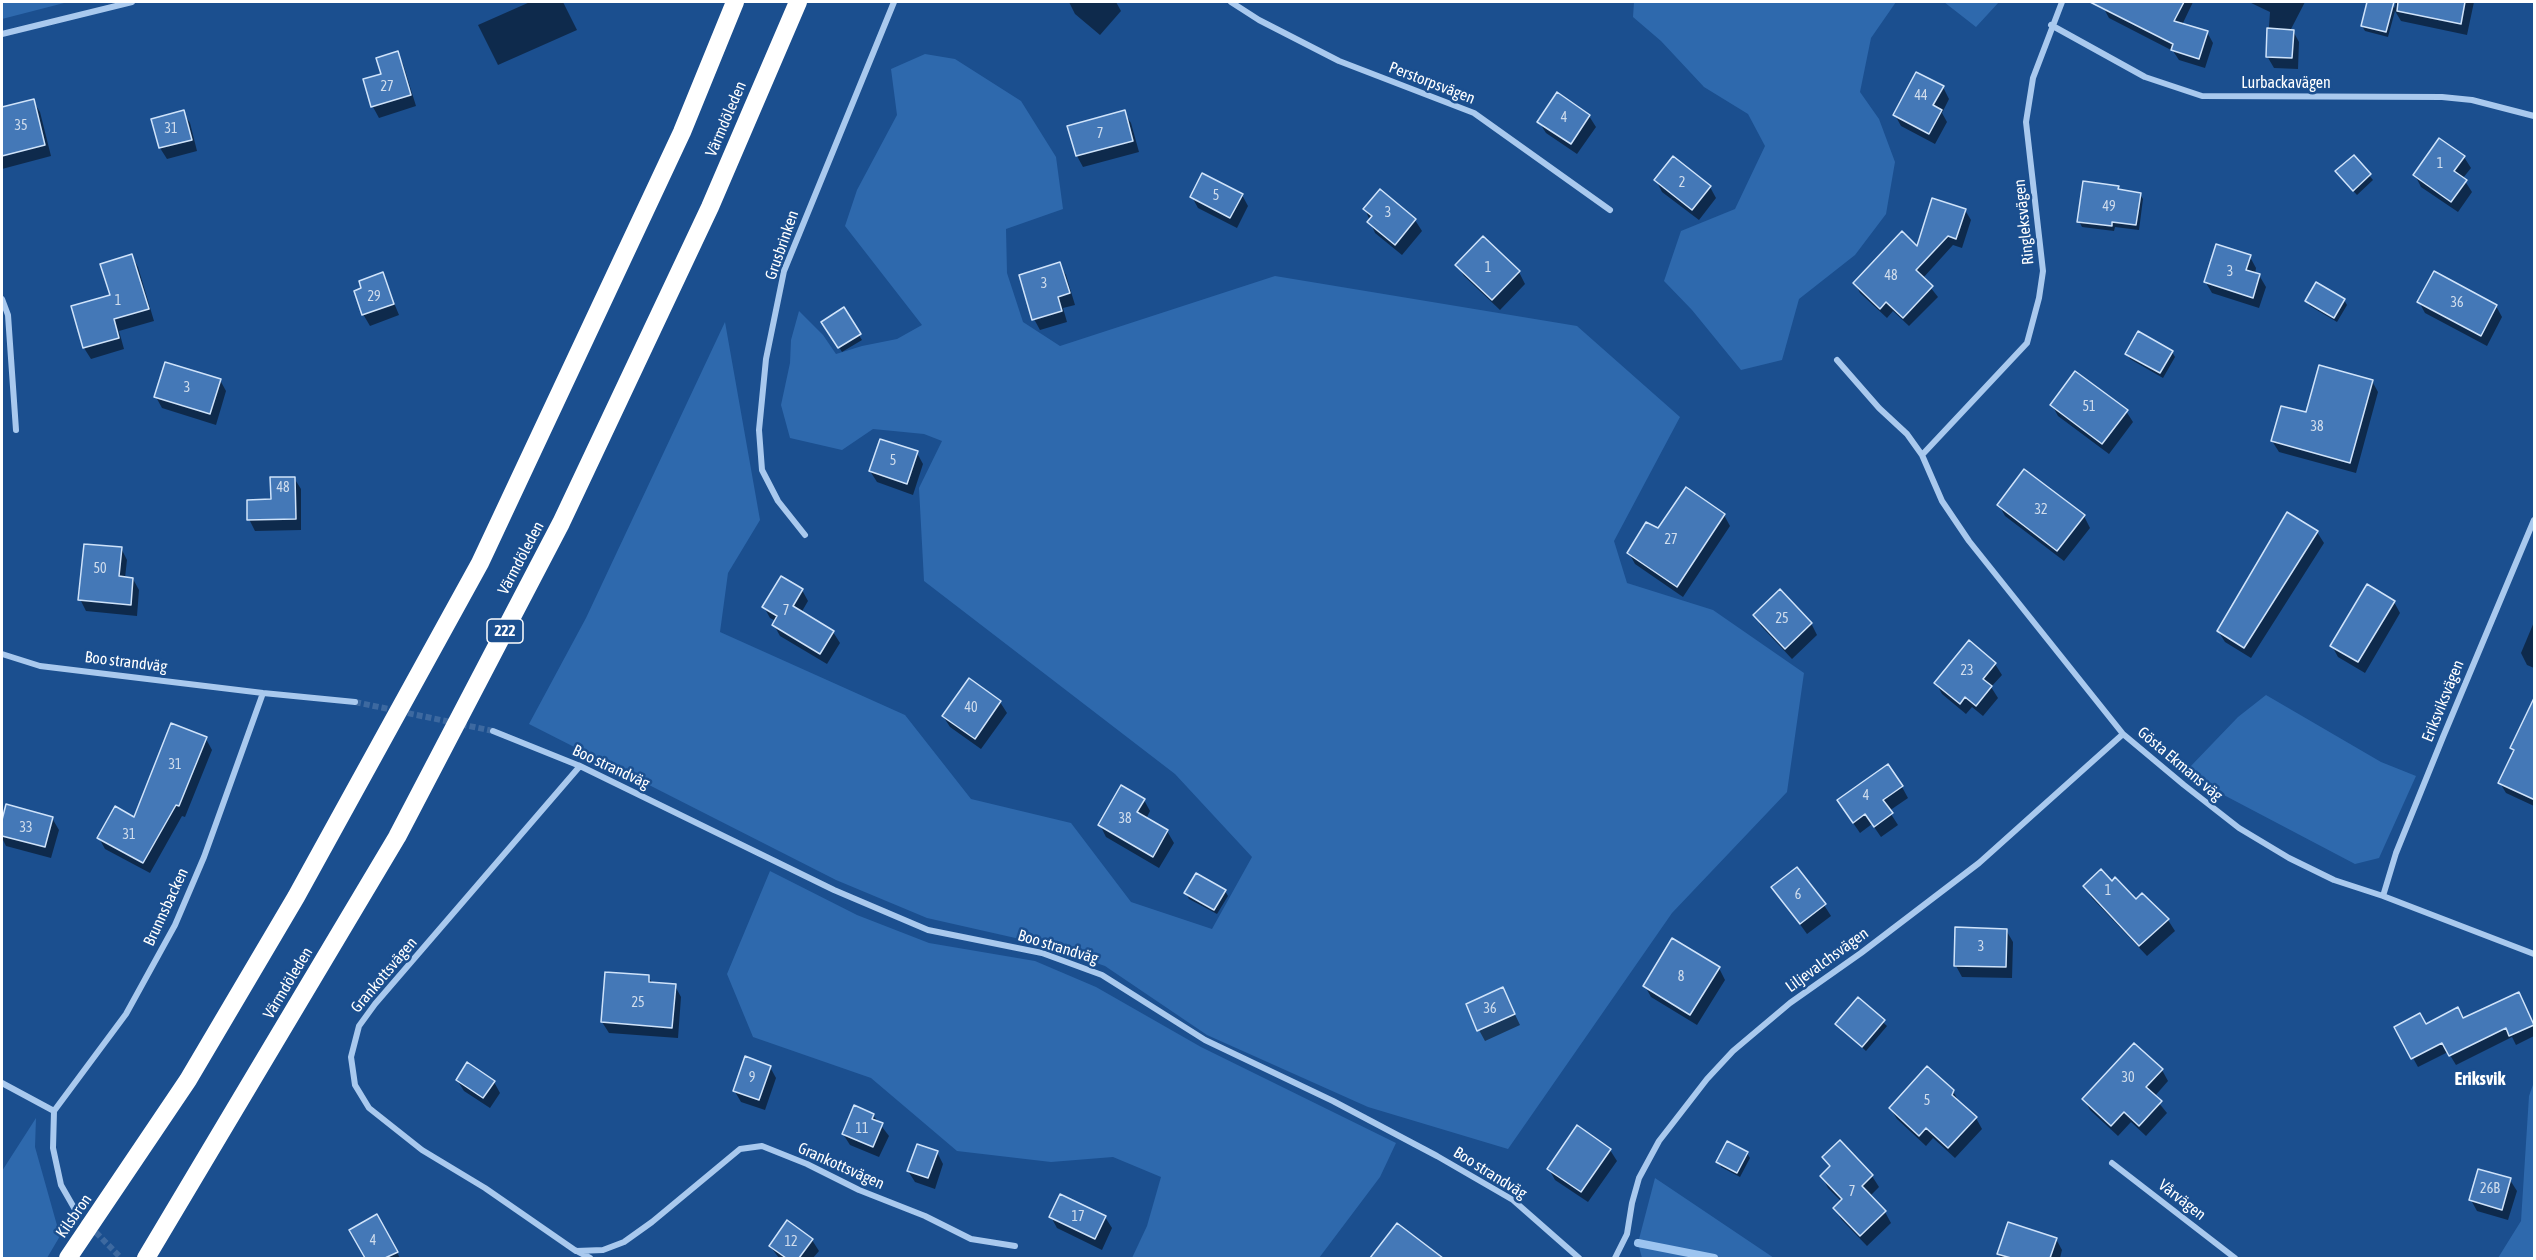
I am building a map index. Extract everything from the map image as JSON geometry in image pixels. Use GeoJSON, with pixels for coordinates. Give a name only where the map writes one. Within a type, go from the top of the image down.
{"type":"FeatureCollection","features":[{"type":"Feature","properties":{"kind":"highway","name":"Värmdöleden"},"geometry":{"type":"LineString","coordinates":[[112,1196],[189,1080],[296,897],[480,562],[682,132],[735,2]]}},
{"type":"Feature","properties":{"kind":"highway","name":"Värmdöleden"},"geometry":{"type":"LineString","coordinates":[[146,1258],[397,837],[555,533],[710,207],[798,2]]}},
{"type":"Feature","properties":{"kind":"highway","name":"Kilsbron"},"geometry":{"type":"LineString","coordinates":[[68,1258],[112,1196]]}},
{"type":"Feature","properties":{"kind":"street"},"geometry":{"type":"LineString","coordinates":[[2,34],[132,2]]}},
{"type":"Feature","properties":{"kind":"street","name":"Grusbrinken"},"geometry":{"type":"LineString","coordinates":[[805,535],[778,501],[762,471],[759,430],[766,360],[784,271],[894,2]]}},
{"type":"Feature","properties":{"kind":"street","name":"Perstorpsvägen"},"geometry":{"type":"LineString","coordinates":[[1232,2],[1259,20],[1339,61],[1474,113],[1610,210]]}},
{"type":"Feature","properties":{"kind":"street","name":"Ringleksvägen"},"geometry":{"type":"LineString","coordinates":[[1922,455],[2027,344],[2043,271],[2026,122],[2033,78],[2062,2]]}},
{"type":"Feature","properties":{"kind":"street","name":"Lurbackavägen"},"geometry":{"type":"LineString","coordinates":[[2051,26],[2145,77],[2202,96],[2442,96],[2472,100],[2535,116]]}},
{"type":"Feature","properties":{"kind":"street"},"geometry":{"type":"LineString","coordinates":[[2,299],[8,315],[16,430]]}},
{"type":"Feature","properties":{"kind":"street"},"geometry":{"type":"LineString","coordinates":[[1837,360],[1879,408],[1907,434],[1922,455]]}},
{"type":"Feature","properties":{"kind":"street","name":"Gösta Ekmans väg"},"geometry":{"type":"LineString","coordinates":[[1922,455],[1942,501],[1969,541],[2123,734],[2204,802],[2239,828],[2289,858],[2334,880],[2383,896],[2535,954]]}},
{"type":"Feature","properties":{"kind":"street","name":"Eriksviksvägen"},"geometry":{"type":"LineString","coordinates":[[2383,896],[2396,854],[2443,737],[2535,520]]}},
{"type":"Feature","properties":{"kind":"street","name":"Boo strandväg"},"geometry":{"type":"LineString","coordinates":[[2,654],[40,666],[356,702]]}},
{"type":"Feature","properties":{"kind":"street","name":"Brunnsbacken"},"geometry":{"type":"LineString","coordinates":[[54,1111],[126,1014],[176,925],[204,857],[263,693]]}},
{"type":"Feature","properties":{"kind":"street","name":"Boo strandväg"},"geometry":{"type":"LineString","coordinates":[[493,731],[580,766],[834,890],[928,930],[1042,953],[1102,975],[1205,1040],[1333,1101],[1437,1156],[1513,1200],[1579,1258]]}},
{"type":"Feature","properties":{"kind":"street","name":"Liljevalchsvägen"},"geometry":{"type":"LineString","coordinates":[[1615,1258],[1627,1234],[1632,1203],[1640,1179],[1659,1141],[1700,1087],[1727,1058],[1790,1003],[1861,953],[1979,863],[2123,734]]}},
{"type":"Feature","properties":{"kind":"street","name":"Grankottsvägen"},"geometry":{"type":"LineString","coordinates":[[580,766],[375,1004],[359,1026],[351,1057],[355,1085],[369,1108],[422,1150],[485,1188],[576,1251],[590,1258]]}},
{"type":"Feature","properties":{"kind":"street"},"geometry":{"type":"LineString","coordinates":[[2,1083],[54,1111],[53,1148],[61,1185],[77,1214]]}},
{"type":"Feature","properties":{"kind":"street","name":"Grankottsvägen"},"geometry":{"type":"LineString","coordinates":[[576,1251],[603,1250],[624,1242],[652,1222],[740,1149],[762,1146],[807,1164],[859,1190],[925,1216],[971,1239],[1016,1246]]}},
{"type":"Feature","properties":{"kind":"street","name":"Vårvägen"},"geometry":{"type":"LineString","coordinates":[[2112,1163],[2235,1258]]}},
{"type":"Feature","properties":{"kind":"shaded area"},"geometry":{"type":"Polygon","coordinates":[[[2,2],[68,2],[2,19],[2,2]]]}},
{"type":"Feature","properties":{"kind":"shaded area"},"geometry":{"type":"Polygon","coordinates":[[[1634,2],[1896,2],[1871,38],[1860,92],[1879,119],[1895,162],[1886,214],[1855,255],[1799,299],[1782,360],[1741,370],[1692,310],[1664,281],[1681,231],[1735,209],[1765,146],[1748,114],[1704,87],[1661,41],[1633,17],[1634,2]]]}},
{"type":"Feature","properties":{"kind":"shaded area"},"geometry":{"type":"Polygon","coordinates":[[[1944,2],[1999,2],[1976,27],[1944,2]]]}},
{"type":"Feature","properties":{"kind":"shaded area"},"geometry":{"type":"Polygon","coordinates":[[[925,54],[955,59],[1021,101],[1056,157],[1063,209],[1006,229],[1007,273],[1023,322],[1060,346],[1275,276],[1577,326],[1680,417],[1614,541],[1627,583],[1713,610],[1804,673],[1787,792],[1672,913],[1508,1149],[1368,1107],[1207,1035],[1105,966],[1042,944],[927,918],[836,880],[529,724],[586,618],[725,322],[760,520],[728,573],[720,632],[905,715],[971,799],[1071,823],[1131,902],[1212,929],[1252,857],[1175,774],[924,581],[919,488],[942,441],[924,434],[873,429],[842,450],[790,438],[781,405],[790,363],[791,340],[799,311],[823,335],[836,354],[897,339],[922,325],[845,226],[857,190],[897,115],[891,69],[925,54]]]}},
{"type":"Feature","properties":{"kind":"shaded area"},"geometry":{"type":"Polygon","coordinates":[[[2266,695],[2381,762],[2416,776],[2379,858],[2355,864],[2220,793],[2189,768],[2238,717],[2266,695]]]}},
{"type":"Feature","properties":{"kind":"shaded area"},"geometry":{"type":"Polygon","coordinates":[[[770,871],[857,915],[929,943],[1035,961],[1096,987],[1201,1047],[1396,1143],[1380,1177],[1319,1258],[1132,1258],[1147,1226],[1161,1177],[1113,1157],[1051,1162],[957,1151],[871,1078],[753,1037],[727,974],[770,871]]]}},
{"type":"Feature","properties":{"kind":"shaded area"},"geometry":{"type":"Polygon","coordinates":[[[2534,1082],[2534,1258],[2498,1258],[2521,1221],[2529,1096],[2534,1082]]]}},
{"type":"Feature","properties":{"kind":"shaded area"},"geometry":{"type":"Polygon","coordinates":[[[36,1118],[35,1147],[60,1236],[47,1258],[2,1258],[2,1171],[36,1118]]]}},
{"type":"Feature","properties":{"kind":"shaded area"},"geometry":{"type":"Polygon","coordinates":[[[1655,1178],[1774,1258],[1642,1258],[1638,1243],[1655,1178]]]}},
{"type":"Feature","properties":{"kind":"building"},"geometry":{"type":"Polygon","coordinates":[[[2090,2],[2184,2],[2174,21],[2208,31],[2199,59],[2171,50],[2173,44],[2090,2]]]}},
{"type":"Feature","properties":{"kind":"building"},"geometry":{"type":"Polygon","coordinates":[[[2367,2],[2394,2],[2386,32],[2361,26],[2367,2]]]}},
{"type":"Feature","properties":{"kind":"building"},"geometry":{"type":"Polygon","coordinates":[[[2398,2],[2465,2],[2461,24],[2397,11],[2398,2]]]}},
{"type":"Feature","properties":{"kind":"building"},"geometry":{"type":"Polygon","coordinates":[[[2267,28],[2294,30],[2292,58],[2266,57],[2267,28]]]}},
{"type":"Feature","properties":{"kind":"building"},"geometry":{"type":"Polygon","coordinates":[[[398,51],[411,95],[371,107],[363,79],[381,74],[376,58],[398,51]]]}},
{"type":"Feature","properties":{"kind":"building"},"geometry":{"type":"Polygon","coordinates":[[[1916,72],[1944,86],[1933,105],[1942,110],[1929,134],[1893,115],[1916,72]]]}},
{"type":"Feature","properties":{"kind":"building"},"geometry":{"type":"Polygon","coordinates":[[[1557,92],[1590,115],[1571,144],[1537,122],[1557,92]]]}},
{"type":"Feature","properties":{"kind":"building"},"geometry":{"type":"Polygon","coordinates":[[[34,99],[45,145],[2,156],[2,107],[34,99]]]}},
{"type":"Feature","properties":{"kind":"building"},"geometry":{"type":"Polygon","coordinates":[[[184,110],[192,140],[159,148],[151,119],[184,110]]]}},
{"type":"Feature","properties":{"kind":"building"},"geometry":{"type":"Polygon","coordinates":[[[1125,110],[1133,141],[1076,156],[1067,126],[1125,110]]]}},
{"type":"Feature","properties":{"kind":"building"},"geometry":{"type":"Polygon","coordinates":[[[2439,138],[2465,156],[2454,171],[2467,180],[2451,202],[2413,175],[2439,138]]]}},
{"type":"Feature","properties":{"kind":"building"},"geometry":{"type":"Polygon","coordinates":[[[2354,155],[2371,174],[2353,191],[2335,171],[2354,155]]]}},
{"type":"Feature","properties":{"kind":"building"},"geometry":{"type":"Polygon","coordinates":[[[1673,156],[1711,186],[1692,210],[1654,180],[1673,156]]]}},
{"type":"Feature","properties":{"kind":"building"},"geometry":{"type":"Polygon","coordinates":[[[1202,173],[1243,194],[1230,218],[1190,197],[1202,173]]]}},
{"type":"Feature","properties":{"kind":"building"},"geometry":{"type":"Polygon","coordinates":[[[2083,181],[2119,186],[2118,189],[2141,193],[2136,225],[2112,222],[2112,226],[2077,222],[2083,181]]]}},
{"type":"Feature","properties":{"kind":"building"},"geometry":{"type":"Polygon","coordinates":[[[1380,189],[1416,219],[1395,245],[1367,222],[1372,216],[1363,209],[1380,189]]]}},
{"type":"Feature","properties":{"kind":"building"},"geometry":{"type":"Polygon","coordinates":[[[1932,198],[1966,209],[1956,239],[1948,236],[1916,270],[1933,286],[1903,318],[1886,302],[1880,309],[1853,283],[1902,231],[1917,246],[1932,198]]]}},
{"type":"Feature","properties":{"kind":"building"},"geometry":{"type":"Polygon","coordinates":[[[1483,236],[1520,271],[1492,300],[1455,265],[1483,236]]]}},
{"type":"Feature","properties":{"kind":"building"},"geometry":{"type":"Polygon","coordinates":[[[2216,244],[2251,255],[2246,270],[2260,274],[2253,298],[2204,282],[2216,244]]]}},
{"type":"Feature","properties":{"kind":"building"},"geometry":{"type":"Polygon","coordinates":[[[132,254],[149,309],[114,319],[119,338],[83,348],[71,306],[110,295],[100,264],[132,254]]]}},
{"type":"Feature","properties":{"kind":"building"},"geometry":{"type":"Polygon","coordinates":[[[1060,262],[1070,293],[1058,297],[1062,311],[1032,320],[1019,275],[1060,262]]]}},
{"type":"Feature","properties":{"kind":"building"},"geometry":{"type":"Polygon","coordinates":[[[2434,271],[2497,305],[2481,336],[2417,302],[2434,271]]]}},
{"type":"Feature","properties":{"kind":"building"},"geometry":{"type":"Polygon","coordinates":[[[383,272],[394,304],[362,315],[354,291],[361,288],[359,281],[383,272]]]}},
{"type":"Feature","properties":{"kind":"building"},"geometry":{"type":"Polygon","coordinates":[[[2316,282],[2345,299],[2334,318],[2305,301],[2316,282]]]}},
{"type":"Feature","properties":{"kind":"building"},"geometry":{"type":"Polygon","coordinates":[[[844,307],[861,334],[838,348],[821,322],[844,307]]]}},
{"type":"Feature","properties":{"kind":"building"},"geometry":{"type":"Polygon","coordinates":[[[2138,331],[2173,351],[2160,373],[2125,354],[2138,331]]]}},
{"type":"Feature","properties":{"kind":"building"},"geometry":{"type":"Polygon","coordinates":[[[165,362],[221,379],[210,414],[154,397],[165,362]]]}},
{"type":"Feature","properties":{"kind":"building"},"geometry":{"type":"Polygon","coordinates":[[[2319,365],[2373,380],[2350,463],[2271,441],[2281,406],[2306,412],[2319,365]]]}},
{"type":"Feature","properties":{"kind":"building"},"geometry":{"type":"Polygon","coordinates":[[[2075,371],[2128,410],[2102,444],[2050,405],[2075,371]]]}},
{"type":"Feature","properties":{"kind":"building"},"geometry":{"type":"Polygon","coordinates":[[[880,439],[918,451],[907,484],[869,471],[880,439]]]}},
{"type":"Feature","properties":{"kind":"building"},"geometry":{"type":"Polygon","coordinates":[[[2024,469],[2085,515],[2057,551],[1997,505],[2024,469]]]}},
{"type":"Feature","properties":{"kind":"building"},"geometry":{"type":"Polygon","coordinates":[[[270,477],[295,477],[296,519],[247,520],[247,500],[271,499],[270,477]]]}},
{"type":"Feature","properties":{"kind":"building"},"geometry":{"type":"Polygon","coordinates":[[[1686,487],[1725,514],[1677,587],[1627,553],[1646,522],[1658,528],[1686,487]]]}},
{"type":"Feature","properties":{"kind":"building"},"geometry":{"type":"Polygon","coordinates":[[[2287,512],[2318,531],[2244,648],[2217,631],[2287,512]]]}},
{"type":"Feature","properties":{"kind":"building"},"geometry":{"type":"Polygon","coordinates":[[[84,544],[122,547],[119,576],[133,578],[131,605],[78,600],[84,544]]]}},
{"type":"Feature","properties":{"kind":"building"},"geometry":{"type":"Polygon","coordinates":[[[781,576],[803,589],[793,606],[834,631],[820,654],[772,625],[777,616],[762,607],[781,576]]]}},
{"type":"Feature","properties":{"kind":"building"},"geometry":{"type":"Polygon","coordinates":[[[2367,584],[2395,601],[2358,662],[2330,646],[2367,584]]]}},
{"type":"Feature","properties":{"kind":"building"},"geometry":{"type":"Polygon","coordinates":[[[1780,589],[1812,623],[1785,649],[1753,615],[1780,589]]]}},
{"type":"Feature","properties":{"kind":"building"},"geometry":{"type":"Polygon","coordinates":[[[1969,640],[1996,663],[1983,679],[1992,686],[1976,706],[1965,697],[1960,704],[1934,683],[1969,640]]]}},
{"type":"Feature","properties":{"kind":"building"},"geometry":{"type":"Polygon","coordinates":[[[969,678],[1001,701],[975,739],[942,716],[969,678]]]}},
{"type":"Feature","properties":{"kind":"building"},"geometry":{"type":"Polygon","coordinates":[[[2535,696],[2535,800],[2498,783],[2514,750],[2510,748],[2535,696]]]}},
{"type":"Feature","properties":{"kind":"building"},"geometry":{"type":"Polygon","coordinates":[[[171,723],[207,737],[179,806],[176,805],[143,863],[97,838],[115,806],[134,817],[171,723]]]}},
{"type":"Feature","properties":{"kind":"building"},"geometry":{"type":"Polygon","coordinates":[[[1888,764],[1903,786],[1883,800],[1893,813],[1874,827],[1865,814],[1853,823],[1837,800],[1888,764]]]}},
{"type":"Feature","properties":{"kind":"building"},"geometry":{"type":"Polygon","coordinates":[[[1121,785],[1145,799],[1137,812],[1168,830],[1153,857],[1098,825],[1121,785]]]}},
{"type":"Feature","properties":{"kind":"building"},"geometry":{"type":"Polygon","coordinates":[[[6,804],[53,817],[45,847],[2,836],[2,820],[6,804]]]}},
{"type":"Feature","properties":{"kind":"building"},"geometry":{"type":"Polygon","coordinates":[[[1797,867],[1826,904],[1800,924],[1771,887],[1797,867]]]}},
{"type":"Feature","properties":{"kind":"building"},"geometry":{"type":"Polygon","coordinates":[[[2101,869],[2112,881],[2115,877],[2136,899],[2142,893],[2169,919],[2139,946],[2083,886],[2101,869]]]}},
{"type":"Feature","properties":{"kind":"building"},"geometry":{"type":"Polygon","coordinates":[[[1196,873],[1226,890],[1214,910],[1184,893],[1196,873]]]}},
{"type":"Feature","properties":{"kind":"building"},"geometry":{"type":"Polygon","coordinates":[[[1955,927],[2007,929],[2006,967],[1954,966],[1955,927]]]}},
{"type":"Feature","properties":{"kind":"building"},"geometry":{"type":"Polygon","coordinates":[[[1672,938],[1720,967],[1690,1015],[1643,986],[1672,938]]]}},
{"type":"Feature","properties":{"kind":"building"},"geometry":{"type":"Polygon","coordinates":[[[605,972],[649,975],[649,982],[676,984],[672,1028],[601,1022],[605,972]]]}},
{"type":"Feature","properties":{"kind":"building"},"geometry":{"type":"Polygon","coordinates":[[[1503,987],[1515,1014],[1477,1031],[1466,1004],[1503,987]]]}},
{"type":"Feature","properties":{"kind":"building"},"geometry":{"type":"Polygon","coordinates":[[[2519,992],[2534,1025],[2509,1036],[2506,1028],[2449,1056],[2442,1043],[2411,1059],[2394,1027],[2420,1013],[2426,1024],[2458,1007],[2463,1018],[2519,992]]]}},
{"type":"Feature","properties":{"kind":"building"},"geometry":{"type":"Polygon","coordinates":[[[1858,997],[1885,1020],[1862,1047],[1835,1024],[1858,997]]]}},
{"type":"Feature","properties":{"kind":"building"},"geometry":{"type":"Polygon","coordinates":[[[2134,1043],[2163,1069],[2146,1087],[2162,1101],[2139,1126],[2124,1112],[2111,1126],[2082,1099],[2134,1043]]]}},
{"type":"Feature","properties":{"kind":"building"},"geometry":{"type":"Polygon","coordinates":[[[745,1056],[771,1066],[759,1100],[733,1091],[745,1056]]]}},
{"type":"Feature","properties":{"kind":"building"},"geometry":{"type":"Polygon","coordinates":[[[467,1062],[495,1081],[483,1098],[456,1080],[467,1062]]]}},
{"type":"Feature","properties":{"kind":"building"},"geometry":{"type":"Polygon","coordinates":[[[1927,1066],[1954,1090],[1952,1095],[1977,1117],[1948,1148],[1926,1128],[1919,1136],[1889,1108],[1927,1066]]]}},
{"type":"Feature","properties":{"kind":"building"},"geometry":{"type":"Polygon","coordinates":[[[854,1105],[874,1114],[872,1119],[883,1123],[873,1147],[842,1134],[854,1105]]]}},
{"type":"Feature","properties":{"kind":"building"},"geometry":{"type":"Polygon","coordinates":[[[1577,1125],[1611,1149],[1581,1192],[1547,1169],[1577,1125]]]}},
{"type":"Feature","properties":{"kind":"building"},"geometry":{"type":"Polygon","coordinates":[[[1840,1140],[1873,1175],[1862,1186],[1886,1211],[1860,1236],[1833,1208],[1842,1199],[1820,1176],[1830,1166],[1822,1157],[1840,1140]]]}},
{"type":"Feature","properties":{"kind":"building"},"geometry":{"type":"Polygon","coordinates":[[[1727,1141],[1748,1152],[1737,1173],[1716,1162],[1727,1141]]]}},
{"type":"Feature","properties":{"kind":"building"},"geometry":{"type":"Polygon","coordinates":[[[917,1144],[938,1151],[928,1178],[907,1171],[917,1144]]]}},
{"type":"Feature","properties":{"kind":"building"},"geometry":{"type":"Polygon","coordinates":[[[2478,1169],[2511,1178],[2502,1210],[2469,1200],[2478,1169]]]}},
{"type":"Feature","properties":{"kind":"building"},"geometry":{"type":"Polygon","coordinates":[[[1060,1194],[1106,1216],[1095,1239],[1049,1217],[1060,1194]]]}},
{"type":"Feature","properties":{"kind":"building"},"geometry":{"type":"Polygon","coordinates":[[[377,1214],[398,1252],[385,1258],[365,1258],[349,1230],[377,1214]]]}},
{"type":"Feature","properties":{"kind":"building"},"geometry":{"type":"Polygon","coordinates":[[[787,1220],[813,1239],[799,1258],[786,1258],[769,1246],[787,1220]]]}},
{"type":"Feature","properties":{"kind":"building"},"geometry":{"type":"Polygon","coordinates":[[[2008,1222],[2057,1238],[2050,1258],[2011,1258],[1997,1254],[2008,1222]]]}},
{"type":"Feature","properties":{"kind":"building"},"geometry":{"type":"Polygon","coordinates":[[[1397,1223],[1443,1258],[1370,1258],[1397,1223]]]}},
{"type":"Feature","properties":{"kind":"waterway"},"geometry":{"type":"LineString","coordinates":[[1638,1243],[1714,1258]]}},
{"type":"Feature","properties":{"kind":"tunnel"},"geometry":{"type":"LineString","coordinates":[[355,702],[493,731]]}},
{"type":"Feature","properties":{"kind":"tunnel"},"geometry":{"type":"LineString","coordinates":[[77,1213],[121,1258]]}},
{"type":"Feature","properties":{"kind":"district","name":"Eriksvik"},"geometry":{"type":"Point","coordinates":[2480,1079]}}]}
